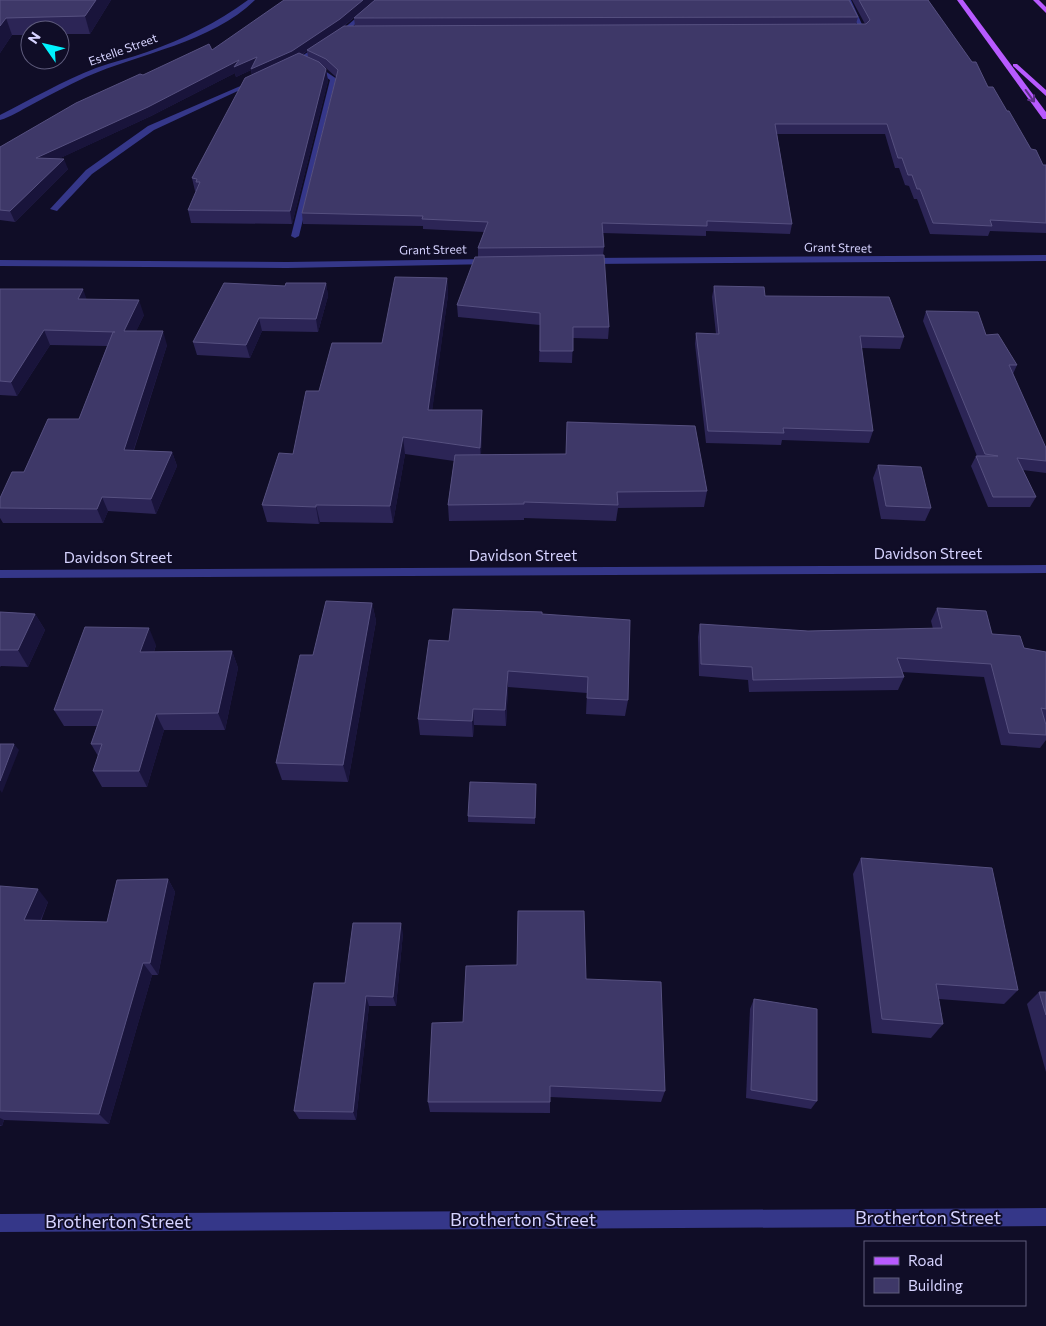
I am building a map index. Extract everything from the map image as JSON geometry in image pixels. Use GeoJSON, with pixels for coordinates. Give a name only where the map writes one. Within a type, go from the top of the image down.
{"type":"FeatureCollection","features":[{"type":"Feature","properties":{"kind":"main road"},"geometry":{"type":"LineString","coordinates":[[960,0],[1046,117]]}},
{"type":"Feature","properties":{"kind":"main road"},"geometry":{"type":"LineString","coordinates":[[1036,0],[1046,11]]}},
{"type":"Feature","properties":{"kind":"main road"},"geometry":{"type":"LineString","coordinates":[[992,43],[1046,94]]}},
{"type":"Feature","properties":{"kind":"street","name":"Estelle Street"},"geometry":{"type":"LineString","coordinates":[[0,118],[31,101],[111,65],[153,52],[202,31],[235,14],[252,0]]}},
{"type":"Feature","properties":{"kind":"street"},"geometry":{"type":"LineString","coordinates":[[287,67],[301,60],[344,31],[381,0]]}},
{"type":"Feature","properties":{"kind":"street"},"geometry":{"type":"LineString","coordinates":[[843,30],[863,30],[848,0]]}},
{"type":"Feature","properties":{"kind":"street"},"geometry":{"type":"LineString","coordinates":[[344,31],[354,31]]}},
{"type":"Feature","properties":{"kind":"street"},"geometry":{"type":"LineString","coordinates":[[294,236],[334,78],[301,60]]}},
{"type":"Feature","properties":{"kind":"street"},"geometry":{"type":"LineString","coordinates":[[54,209],[89,172],[151,128],[260,79]]}},
{"type":"Feature","properties":{"kind":"street","name":"Grant Street"},"geometry":{"type":"LineString","coordinates":[[581,261],[1046,258]]}},
{"type":"Feature","properties":{"kind":"street","name":"Grant Street"},"geometry":{"type":"LineString","coordinates":[[0,263],[287,264],[503,262]]}},
{"type":"Feature","properties":{"kind":"street","name":"Davidson Street"},"geometry":{"type":"LineString","coordinates":[[0,574],[1046,569]]}},
{"type":"Feature","properties":{"kind":"street","name":"Brotherton Street"},"geometry":{"type":"LineString","coordinates":[[0,1223],[1046,1217]]}},
{"type":"Feature","properties":{"kind":"building"},"geometry":{"type":"Polygon","coordinates":[[[0,0],[96,0],[85,16],[6,18],[0,26],[0,0]]]}},
{"type":"Feature","properties":{"kind":"building"},"geometry":{"type":"Polygon","coordinates":[[[284,0],[363,0],[340,19],[292,51],[251,69],[257,57],[234,67],[239,60],[148,107],[36,158],[64,159],[10,211],[0,210],[0,147],[76,103],[140,74],[143,75],[209,44],[212,50],[284,0]]]}},
{"type":"Feature","properties":{"kind":"building"},"geometry":{"type":"Polygon","coordinates":[[[375,0],[849,0],[858,17],[354,18],[375,0]]]}},
{"type":"Feature","properties":{"kind":"building"},"geometry":{"type":"Polygon","coordinates":[[[859,0],[928,0],[972,62],[976,62],[988,87],[993,87],[1031,149],[1036,150],[1043,165],[1046,165],[1046,223],[990,220],[992,226],[933,223],[920,189],[917,189],[912,175],[908,175],[902,158],[898,158],[887,124],[775,124],[792,224],[707,221],[707,226],[602,223],[604,247],[478,248],[488,222],[422,219],[423,216],[302,213],[338,70],[326,59],[307,50],[344,26],[866,24],[870,20],[859,0]]]}},
{"type":"Feature","properties":{"kind":"building"},"geometry":{"type":"Polygon","coordinates":[[[299,53],[319,62],[326,69],[290,211],[188,210],[200,182],[196,182],[197,179],[192,178],[245,78],[299,53]]]}},
{"type":"Feature","properties":{"kind":"building"},"geometry":{"type":"Polygon","coordinates":[[[604,255],[609,327],[573,327],[573,351],[540,351],[540,313],[457,305],[475,257],[604,255]]]}},
{"type":"Feature","properties":{"kind":"building"},"geometry":{"type":"Polygon","coordinates":[[[395,277],[447,278],[428,410],[482,410],[480,448],[403,437],[390,506],[316,505],[316,507],[262,505],[279,453],[293,454],[306,391],[319,391],[332,343],[382,343],[395,277]]]}},
{"type":"Feature","properties":{"kind":"building"},"geometry":{"type":"Polygon","coordinates":[[[224,283],[285,286],[286,283],[326,283],[316,319],[259,318],[246,345],[193,342],[224,283]]]}},
{"type":"Feature","properties":{"kind":"building"},"geometry":{"type":"Polygon","coordinates":[[[714,286],[764,287],[765,296],[889,297],[904,337],[860,336],[873,431],[783,428],[784,433],[708,431],[696,333],[719,334],[714,286]]]}},
{"type":"Feature","properties":{"kind":"building"},"geometry":{"type":"Polygon","coordinates":[[[0,289],[83,289],[78,299],[139,300],[124,331],[163,331],[124,450],[172,452],[151,499],[102,497],[97,509],[0,508],[0,498],[12,472],[24,472],[48,419],[79,419],[113,332],[115,332],[44,330],[11,382],[0,381],[0,289]]]}},
{"type":"Feature","properties":{"kind":"building"},"geometry":{"type":"Polygon","coordinates":[[[926,311],[978,312],[986,335],[998,334],[1017,365],[1009,365],[1046,448],[1046,461],[1017,458],[1036,497],[993,497],[976,456],[998,456],[985,454],[926,311]]]}},
{"type":"Feature","properties":{"kind":"building"},"geometry":{"type":"Polygon","coordinates":[[[567,422],[695,426],[707,491],[617,492],[618,505],[524,502],[524,504],[448,505],[455,455],[566,454],[567,422]]]}},
{"type":"Feature","properties":{"kind":"building"},"geometry":{"type":"Polygon","coordinates":[[[878,465],[921,467],[931,508],[886,506],[878,465]]]}},
{"type":"Feature","properties":{"kind":"building"},"geometry":{"type":"Polygon","coordinates":[[[326,601],[372,603],[343,765],[276,763],[300,655],[313,655],[326,601]]]}},
{"type":"Feature","properties":{"kind":"building"},"geometry":{"type":"Polygon","coordinates":[[[937,608],[986,611],[992,634],[1020,636],[1024,648],[1046,652],[1046,709],[1041,708],[1046,725],[1046,735],[1009,733],[991,664],[897,658],[904,677],[753,680],[752,667],[701,664],[700,624],[808,631],[942,628],[937,608]]]}},
{"type":"Feature","properties":{"kind":"building"},"geometry":{"type":"Polygon","coordinates":[[[453,609],[542,612],[542,614],[630,620],[628,700],[587,698],[588,677],[508,671],[505,710],[473,709],[472,721],[418,719],[429,640],[449,641],[453,609]]]}},
{"type":"Feature","properties":{"kind":"building"},"geometry":{"type":"Polygon","coordinates":[[[0,612],[35,614],[18,650],[0,650],[0,612]]]}},
{"type":"Feature","properties":{"kind":"building"},"geometry":{"type":"Polygon","coordinates":[[[85,627],[149,628],[140,652],[232,651],[218,713],[156,714],[139,771],[93,771],[102,744],[91,744],[103,710],[54,710],[85,627]]]}},
{"type":"Feature","properties":{"kind":"building"},"geometry":{"type":"Polygon","coordinates":[[[0,744],[14,744],[0,781],[0,744]]]}},
{"type":"Feature","properties":{"kind":"building"},"geometry":{"type":"Polygon","coordinates":[[[470,782],[536,784],[535,818],[468,816],[470,782]]]}},
{"type":"Feature","properties":{"kind":"building"},"geometry":{"type":"Polygon","coordinates":[[[861,858],[992,868],[1018,990],[936,984],[943,1024],[882,1019],[861,858]]]}},
{"type":"Feature","properties":{"kind":"building"},"geometry":{"type":"Polygon","coordinates":[[[168,879],[150,963],[143,963],[99,1114],[0,1111],[0,886],[38,889],[24,920],[107,922],[117,880],[168,879]]]}},
{"type":"Feature","properties":{"kind":"building"},"geometry":{"type":"Polygon","coordinates":[[[518,911],[584,911],[586,979],[661,982],[665,1091],[550,1086],[550,1102],[428,1102],[432,1023],[463,1022],[466,966],[517,965],[518,911]]]}},
{"type":"Feature","properties":{"kind":"building"},"geometry":{"type":"Polygon","coordinates":[[[353,923],[401,923],[393,997],[366,996],[353,1112],[294,1111],[314,983],[345,983],[353,923]]]}},
{"type":"Feature","properties":{"kind":"building"},"geometry":{"type":"Polygon","coordinates":[[[1039,992],[1046,992],[1046,1015],[1039,992]]]}},
{"type":"Feature","properties":{"kind":"building"},"geometry":{"type":"Polygon","coordinates":[[[754,999],[817,1009],[817,1101],[751,1090],[754,999]]]}}]}
